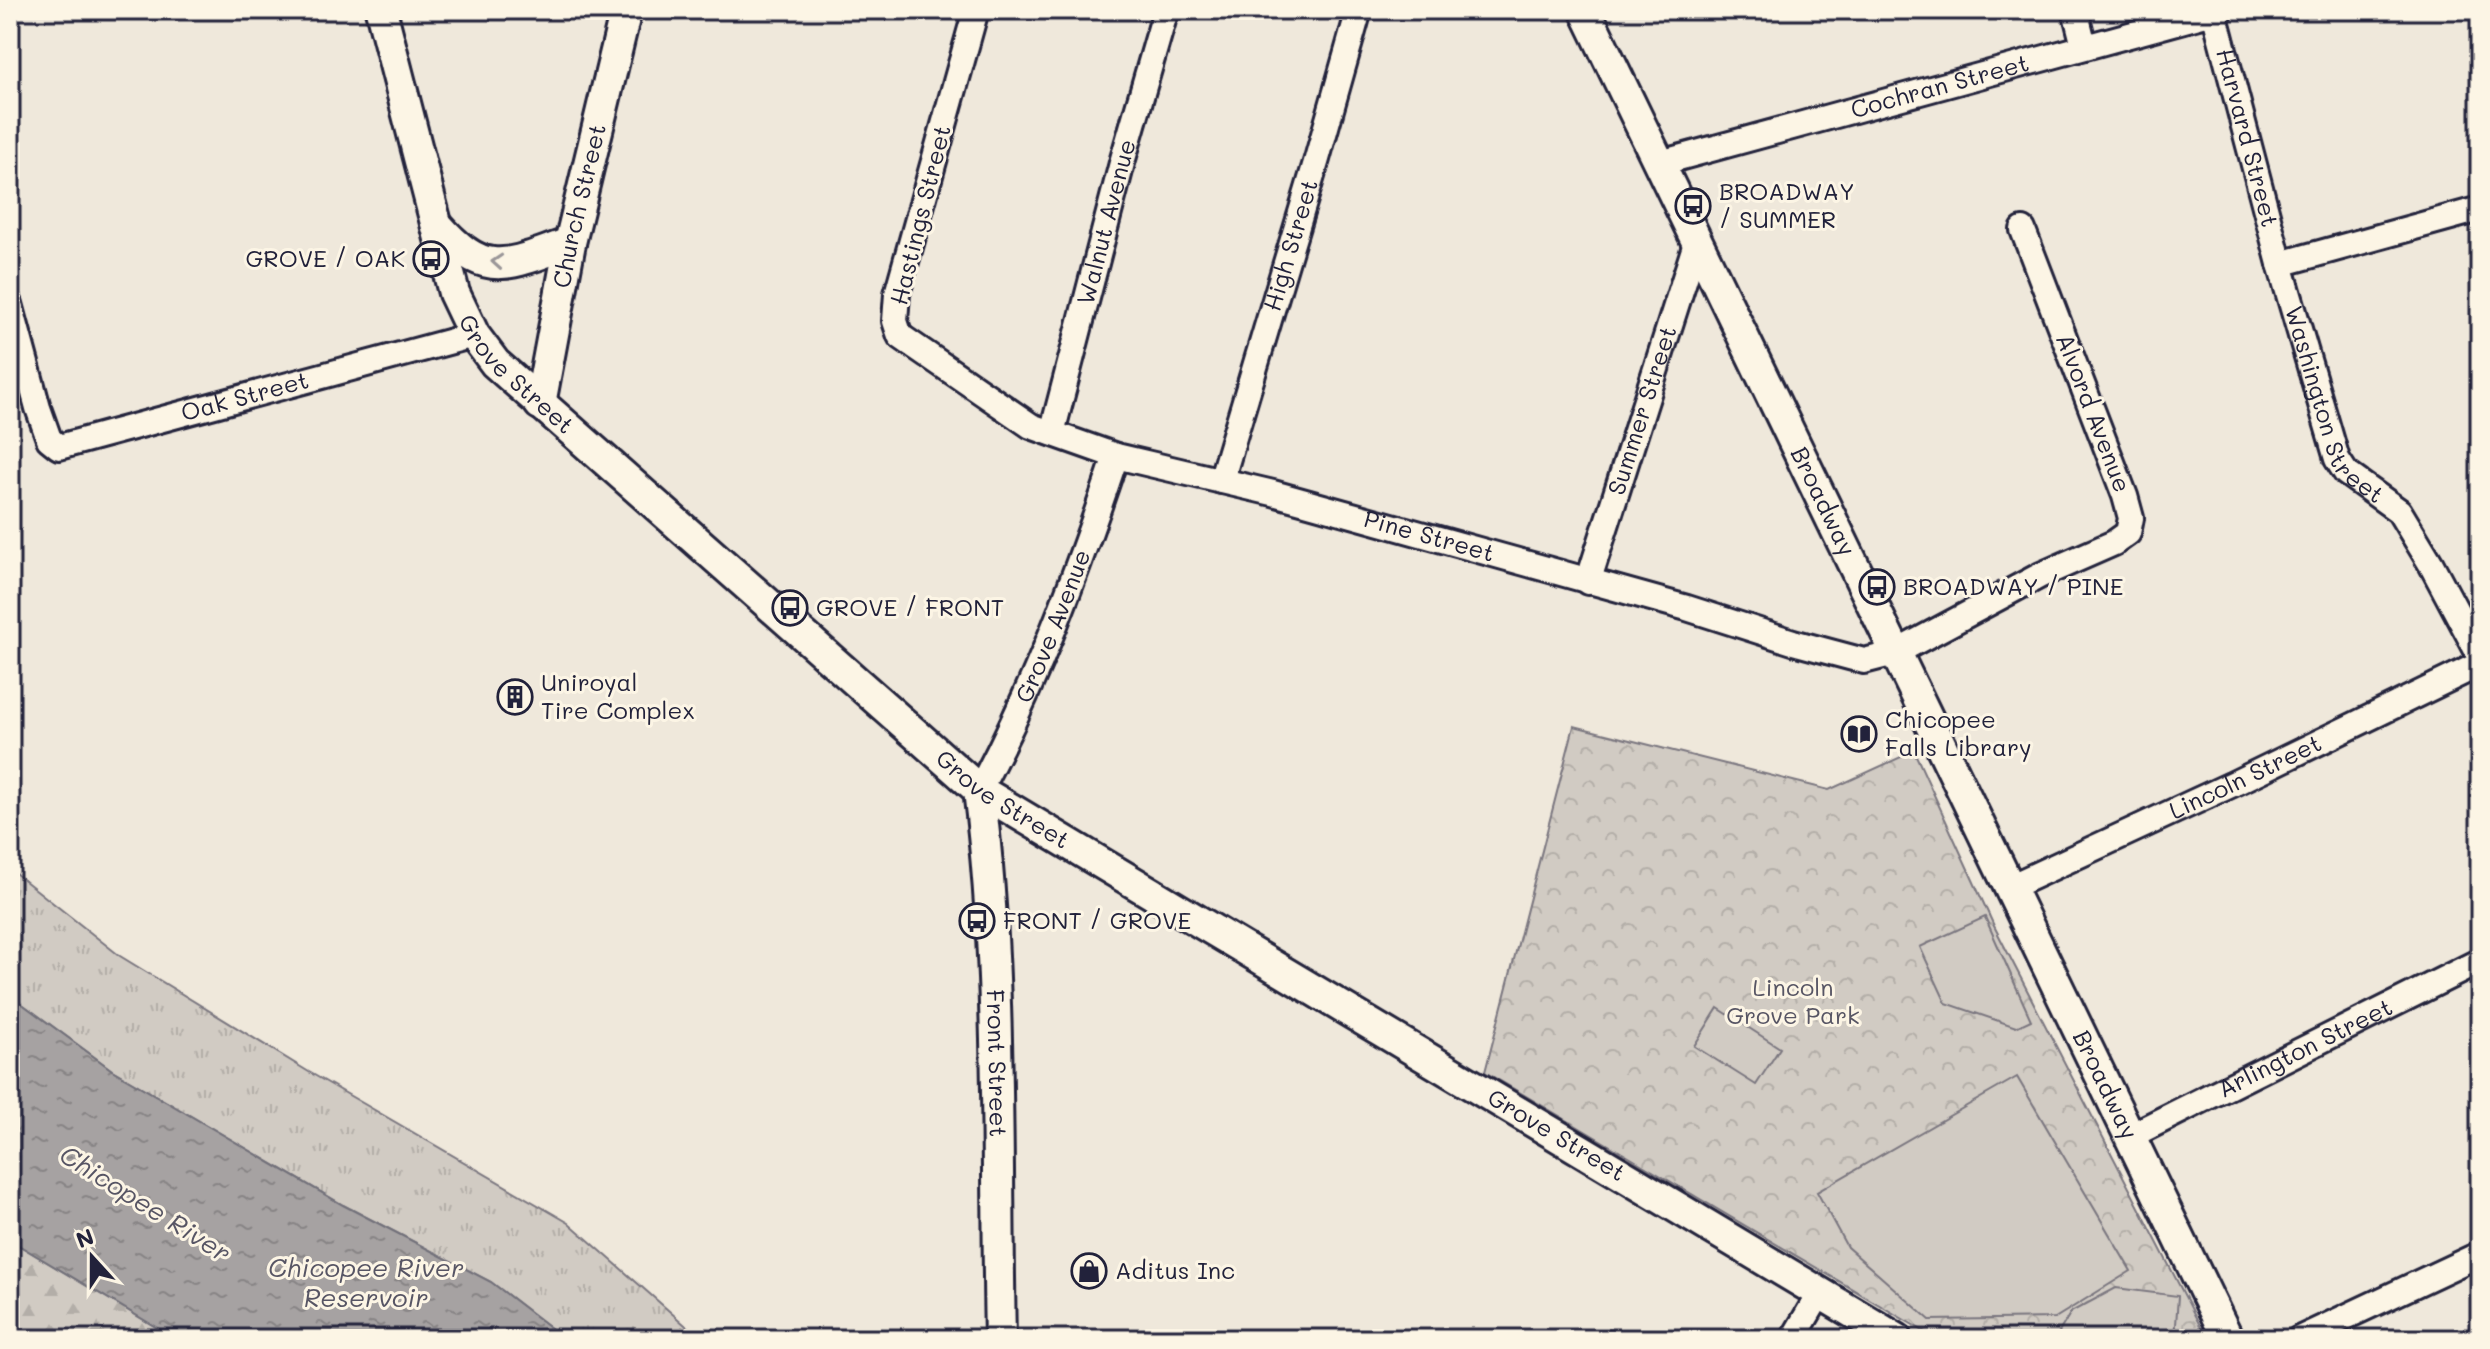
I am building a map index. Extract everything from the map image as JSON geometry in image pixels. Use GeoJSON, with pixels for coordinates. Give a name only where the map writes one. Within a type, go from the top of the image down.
{"type":"FeatureCollection","features":[{"type":"Feature","properties":{"kind":"main road","name":"Grove Street"},"geometry":{"type":"LineString","coordinates":[[381,10],[454,293],[474,335],[495,363],[979,790],[1897,1339]]}},
{"type":"Feature","properties":{"kind":"main road","name":"Church Street"},"geometry":{"type":"LineString","coordinates":[[540,404],[570,243],[626,10]]}},
{"type":"Feature","properties":{"kind":"main road","name":"Broadway"},"geometry":{"type":"LineString","coordinates":[[1585,10],[2228,1339]]}},
{"type":"Feature","properties":{"kind":"main road"},"geometry":{"type":"LineString","coordinates":[[435,223],[462,251],[489,263],[516,262],[570,243]]}},
{"type":"Feature","properties":{"kind":"main road","name":"Front Street"},"geometry":{"type":"LineString","coordinates":[[979,790],[987,857],[995,1001],[1000,1339]]}},
{"type":"Feature","properties":{"kind":"street","name":"Hastings Street"},"geometry":{"type":"LineString","coordinates":[[972,386],[900,336],[895,321],[897,294],[914,228],[976,10]]}},
{"type":"Feature","properties":{"kind":"street","name":"Walnut Avenue"},"geometry":{"type":"LineString","coordinates":[[1052,433],[1123,159],[1166,10]]}},
{"type":"Feature","properties":{"kind":"street","name":"High Street"},"geometry":{"type":"LineString","coordinates":[[1221,481],[1359,10]]}},
{"type":"Feature","properties":{"kind":"street"},"geometry":{"type":"LineString","coordinates":[[2075,10],[2084,46]]}},
{"type":"Feature","properties":{"kind":"street","name":"Cochran Street"},"geometry":{"type":"LineString","coordinates":[[1660,163],[2218,11]]}},
{"type":"Feature","properties":{"kind":"street","name":"Harvard Street"},"geometry":{"type":"LineString","coordinates":[[2218,11],[2280,264]]}},
{"type":"Feature","properties":{"kind":"street"},"geometry":{"type":"LineString","coordinates":[[2280,264],[2480,209]]}},
{"type":"Feature","properties":{"kind":"street","name":"Alvord Avenue"},"geometry":{"type":"LineString","coordinates":[[1895,653],[2041,575],[2114,543],[2128,533],[2131,518],[2125,496],[2023,230]]}},
{"type":"Feature","properties":{"kind":"street","name":"Summer Street"},"geometry":{"type":"LineString","coordinates":[[1588,582],[1697,240]]}},
{"type":"Feature","properties":{"kind":"street","name":"Washington Street"},"geometry":{"type":"LineString","coordinates":[[2280,264],[2337,459],[2346,473],[2399,511],[2480,656]]}},
{"type":"Feature","properties":{"kind":"street","name":"Oak Street"},"geometry":{"type":"LineString","coordinates":[[10,304],[38,408],[49,439],[59,447],[474,335]]}},
{"type":"Feature","properties":{"kind":"street","name":"Pine Street"},"geometry":{"type":"LineString","coordinates":[[972,386],[1031,426],[1116,456],[1288,497],[1687,608],[1864,661],[1895,653]]}},
{"type":"Feature","properties":{"kind":"street","name":"Grove Avenue"},"geometry":{"type":"LineString","coordinates":[[979,790],[1012,729],[1040,661],[1089,538],[1116,456]]}},
{"type":"Feature","properties":{"kind":"street","name":"Lincoln Street"},"geometry":{"type":"LineString","coordinates":[[2008,888],[2235,783],[2480,664]]}},
{"type":"Feature","properties":{"kind":"street","name":"Arlington Street"},"geometry":{"type":"LineString","coordinates":[[2130,1136],[2480,961]]}},
{"type":"Feature","properties":{"kind":"street"},"geometry":{"type":"LineString","coordinates":[[2299,1339],[2480,1254]]}},
{"type":"Feature","properties":{"kind":"street"},"geometry":{"type":"LineString","coordinates":[[1793,1339],[1820,1293]]}},
{"type":"Feature","properties":{"kind":"green space","name":"Lincoln Grove Park"},"geometry":{"type":"Polygon","coordinates":[[[1574,726],[1829,790],[1914,751],[1994,926],[2207,1339],[1937,1339],[1485,1072],[1574,726]]]}},
{"type":"Feature","properties":{"kind":"green space"},"geometry":{"type":"Polygon","coordinates":[[[10,869],[120,956],[309,1072],[569,1223],[701,1339],[565,1339],[491,1282],[343,1205],[112,1070],[10,995],[10,869]]]}},
{"type":"Feature","properties":{"kind":"green space"},"geometry":{"type":"Polygon","coordinates":[[[1985,917],[2031,1020],[2016,1027],[1946,1003],[1920,947],[1985,917]]]}},
{"type":"Feature","properties":{"kind":"green space"},"geometry":{"type":"Polygon","coordinates":[[[1718,1008],[1780,1048],[1756,1085],[1694,1046],[1718,1008]]]}},
{"type":"Feature","properties":{"kind":"green space"},"geometry":{"type":"Polygon","coordinates":[[[2017,1077],[2131,1271],[2055,1318],[1930,1320],[1847,1247],[1817,1192],[2017,1077]]]}},
{"type":"Feature","properties":{"kind":"green space"},"geometry":{"type":"Polygon","coordinates":[[[10,1240],[176,1339],[10,1339],[10,1240]]]}},
{"type":"Feature","properties":{"kind":"green space"},"geometry":{"type":"Polygon","coordinates":[[[2116,1288],[2178,1296],[2175,1339],[2055,1339],[2071,1312],[2116,1288]]]}},
{"type":"Feature","properties":{"kind":"water"},"geometry":{"type":"Polygon","coordinates":[[[10,995],[112,1070],[343,1205],[491,1282],[565,1339],[176,1339],[10,1240],[10,995]]]}},
{"type":"Feature","properties":{"kind":"place","name":"BROADWAY / SUMMER"},"geometry":{"type":"Point","coordinates":[1693,206]}},
{"type":"Feature","properties":{"kind":"place","name":"GROVE / OAK"},"geometry":{"type":"Point","coordinates":[431,259]}},
{"type":"Feature","properties":{"kind":"place","name":"BROADWAY / PINE"},"geometry":{"type":"Point","coordinates":[1877,587]}},
{"type":"Feature","properties":{"kind":"place","name":"GROVE / FRONT"},"geometry":{"type":"Point","coordinates":[790,608]}},
{"type":"Feature","properties":{"kind":"place","name":"Uniroyal Tire Complex"},"geometry":{"type":"Point","coordinates":[515,697]}},
{"type":"Feature","properties":{"kind":"place","name":"Chicopee Falls Library"},"geometry":{"type":"Point","coordinates":[1859,734]}},
{"type":"Feature","properties":{"kind":"place","name":"FRONT / GROVE"},"geometry":{"type":"Point","coordinates":[977,921]}},
{"type":"Feature","properties":{"kind":"place","name":"Aditus Inc"},"geometry":{"type":"Point","coordinates":[1089,1271]}},
{"type":"Feature","properties":{"kind":"water label","name":"Chicopee River"},"geometry":{"type":"Point","coordinates":[145,1204]}},
{"type":"Feature","properties":{"kind":"water label","name":"Chicopee River Reservoir"},"geometry":{"type":"Point","coordinates":[366,1283]}}]}
